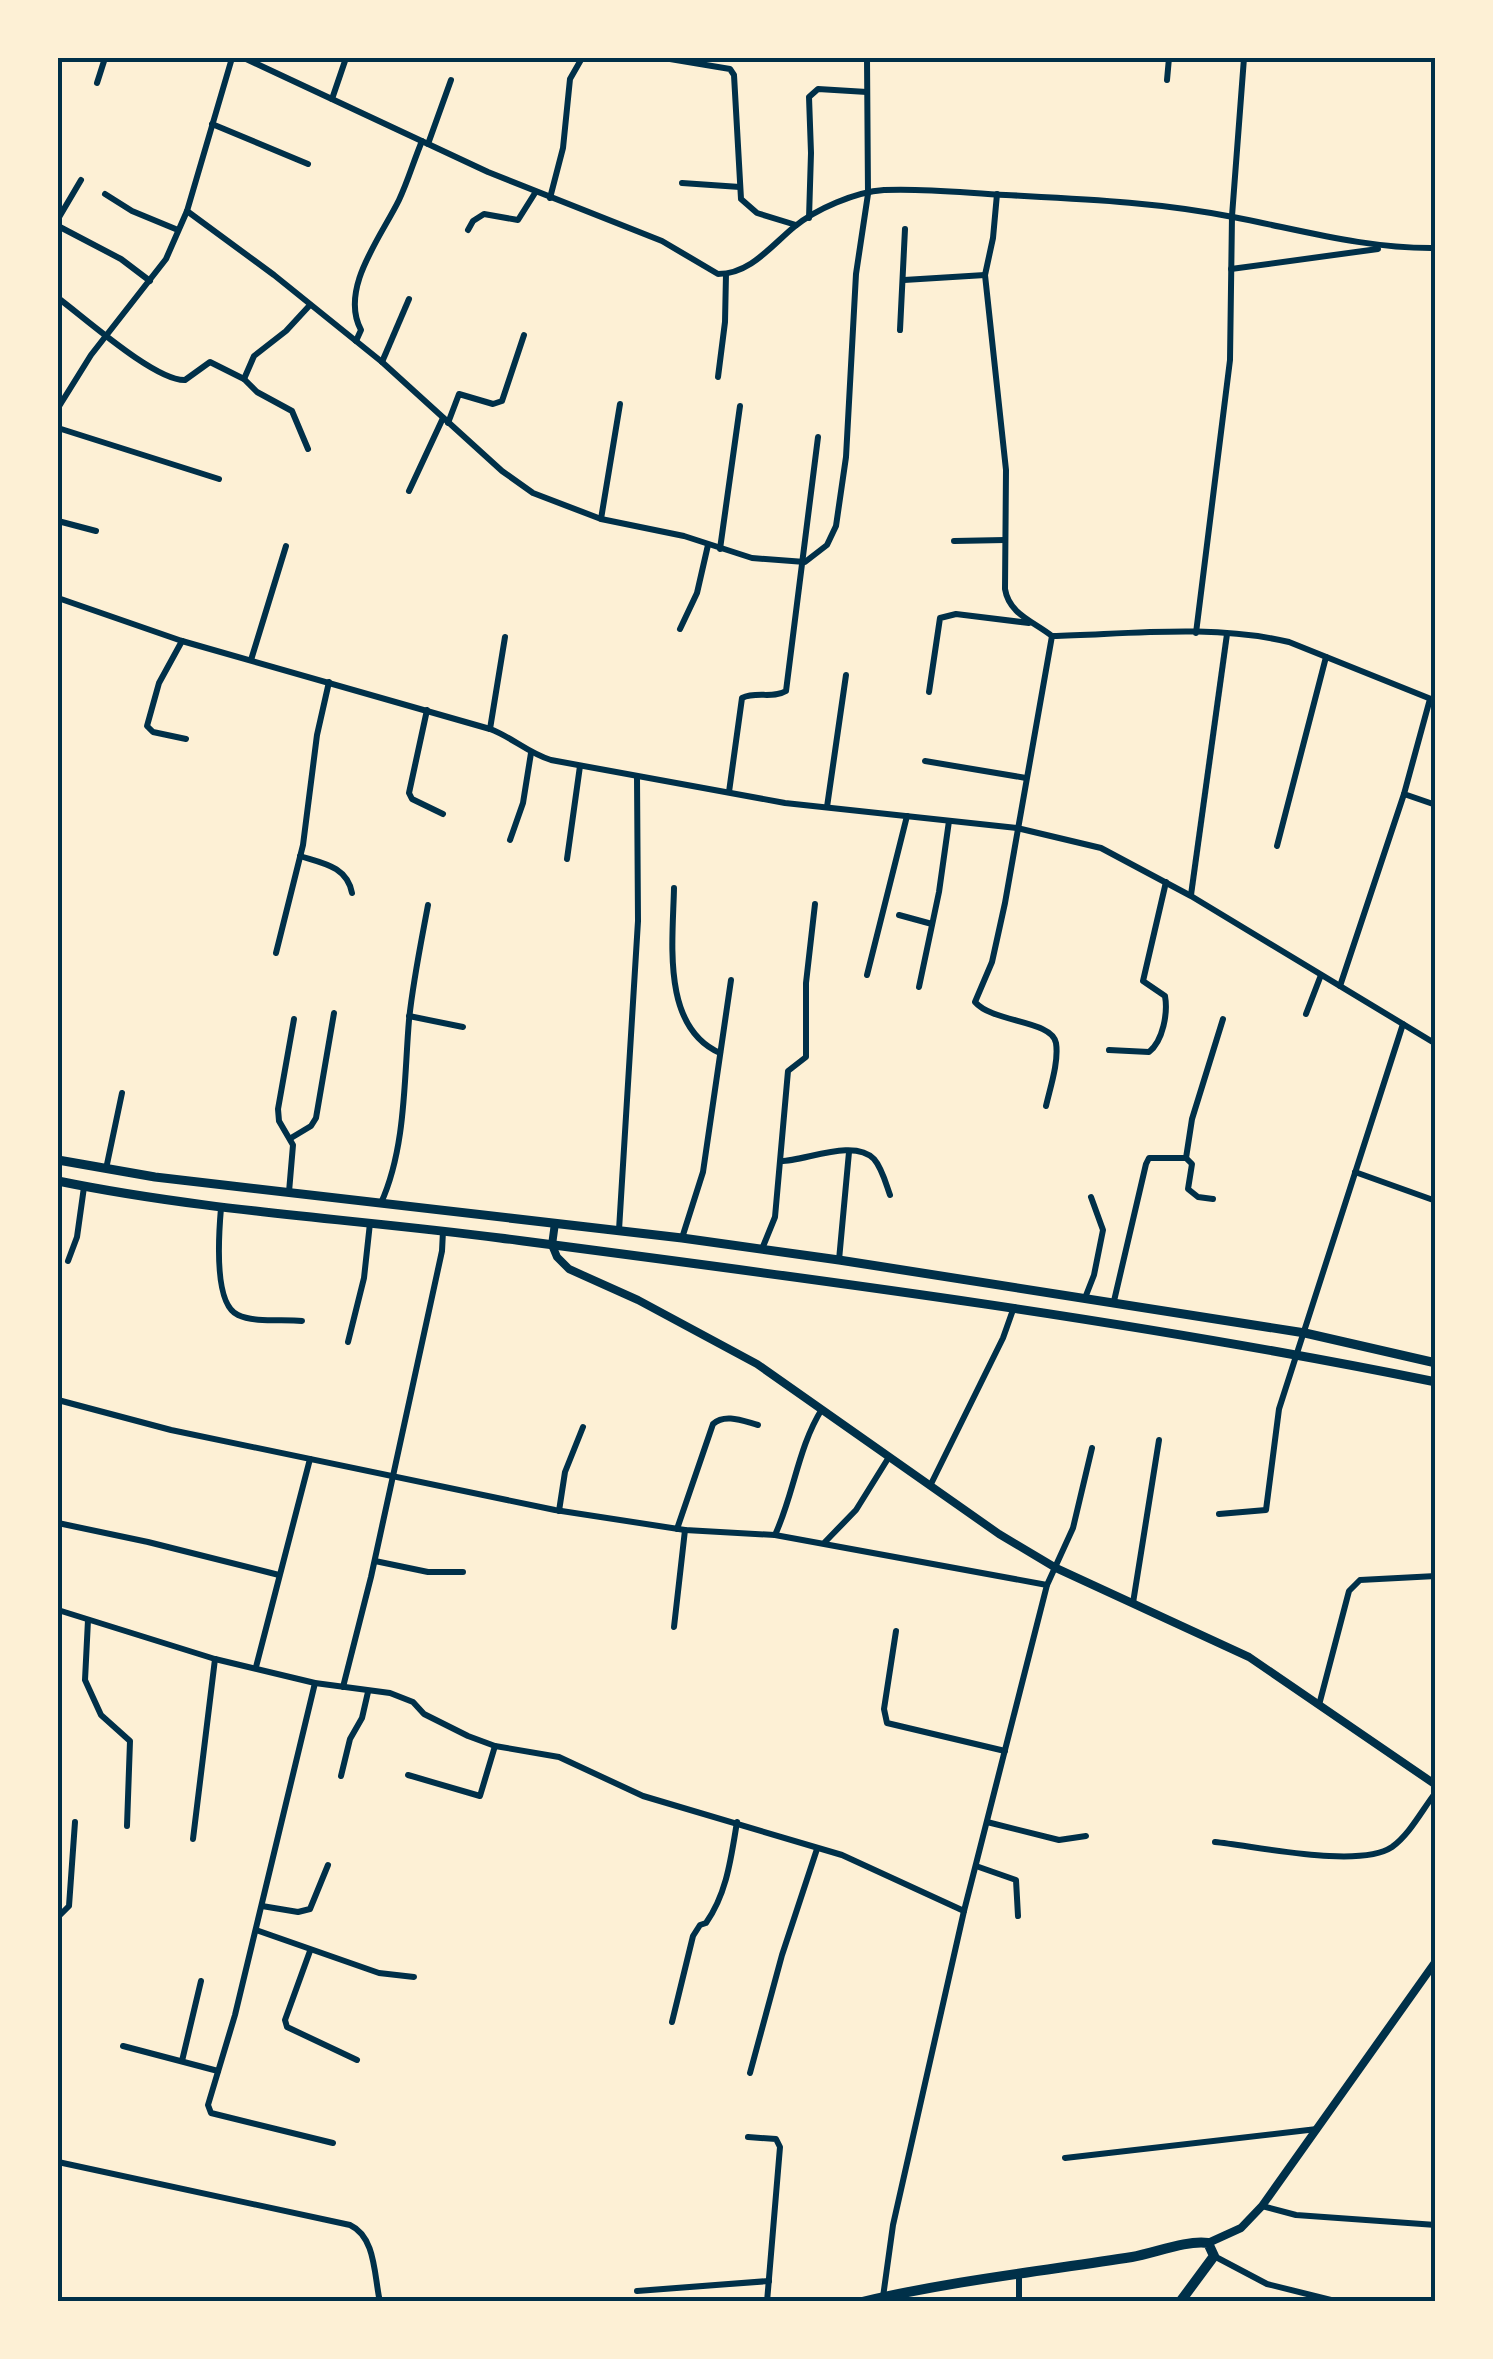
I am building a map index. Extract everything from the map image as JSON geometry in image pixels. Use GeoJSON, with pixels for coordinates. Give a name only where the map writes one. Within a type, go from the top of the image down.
{"type":"FeatureCollection","features":[{"type":"Feature","properties":{"kind":"main road"},"geometry":{"type":"LineString","coordinates":[[58,1160],[106,1170],[839,1260],[1305,1333],[1436,1363]]}},
{"type":"Feature","properties":{"kind":"main road"},"geometry":{"type":"LineString","coordinates":[[58,1182],[220,1208],[370,1222],[1014,1307],[1436,1382]]}},
{"type":"Feature","properties":{"kind":"main road"},"geometry":{"type":"LineString","coordinates":[[863,2301],[1208,2243],[1214,2256],[1180,2302]]}},
{"type":"Feature","properties":{"kind":"street"},"geometry":{"type":"LineString","coordinates":[[97,83],[105,58]]}},
{"type":"Feature","properties":{"kind":"street"},"geometry":{"type":"LineString","coordinates":[[58,404],[166,259],[187,211],[232,58]]}},
{"type":"Feature","properties":{"kind":"street"},"geometry":{"type":"LineString","coordinates":[[244,58],[535,192],[662,241],[704,267],[726,274],[760,256],[796,226],[835,204],[868,194],[928,190],[1149,204],[1232,216],[1384,248]]}},
{"type":"Feature","properties":{"kind":"street"},"geometry":{"type":"LineString","coordinates":[[332,100],[346,58]]}},
{"type":"Feature","properties":{"kind":"street"},"geometry":{"type":"LineString","coordinates":[[550,198],[563,148],[570,79],[582,58]]}},
{"type":"Feature","properties":{"kind":"street"},"geometry":{"type":"LineString","coordinates":[[664,58],[730,69],[734,76],[741,199],[747,207],[796,226]]}},
{"type":"Feature","properties":{"kind":"street"},"geometry":{"type":"LineString","coordinates":[[187,211],[356,340],[526,488],[601,519],[684,536],[752,558],[805,562],[827,545],[836,526],[846,457],[856,274],[868,194],[866,58]]}},
{"type":"Feature","properties":{"kind":"street"},"geometry":{"type":"LineString","coordinates":[[1167,80],[1169,58]]}},
{"type":"Feature","properties":{"kind":"street"},"geometry":{"type":"LineString","coordinates":[[1196,632],[1230,360],[1232,216],[1244,58]]}},
{"type":"Feature","properties":{"kind":"street"},"geometry":{"type":"LineString","coordinates":[[356,340],[361,330],[352,311],[362,275],[450,80]]}},
{"type":"Feature","properties":{"kind":"street"},"geometry":{"type":"LineString","coordinates":[[808,219],[809,97],[818,89],[867,92]]}},
{"type":"Feature","properties":{"kind":"street"},"geometry":{"type":"LineString","coordinates":[[212,124],[308,164]]}},
{"type":"Feature","properties":{"kind":"street"},"geometry":{"type":"LineString","coordinates":[[81,180],[58,223],[121,259],[150,281]]}},
{"type":"Feature","properties":{"kind":"street"},"geometry":{"type":"LineString","coordinates":[[682,183],[740,188]]}},
{"type":"Feature","properties":{"kind":"street"},"geometry":{"type":"LineString","coordinates":[[468,230],[484,214],[518,220],[535,192]]}},
{"type":"Feature","properties":{"kind":"street"},"geometry":{"type":"LineString","coordinates":[[105,194],[132,211],[178,230]]}},
{"type":"Feature","properties":{"kind":"street"},"geometry":{"type":"LineString","coordinates":[[996,194],[993,238],[984,276],[1006,470],[1007,602],[1052,636],[1196,632],[1267,637],[1433,700],[1340,986]]}},
{"type":"Feature","properties":{"kind":"street"},"geometry":{"type":"LineString","coordinates":[[900,330],[906,229]]}},
{"type":"Feature","properties":{"kind":"street"},"geometry":{"type":"LineString","coordinates":[[1231,268],[1384,248],[1436,248]]}},
{"type":"Feature","properties":{"kind":"street"},"geometry":{"type":"LineString","coordinates":[[718,377],[726,274]]}},
{"type":"Feature","properties":{"kind":"street"},"geometry":{"type":"LineString","coordinates":[[904,280],[984,276]]}},
{"type":"Feature","properties":{"kind":"street"},"geometry":{"type":"LineString","coordinates":[[58,298],[118,345],[169,378],[185,380],[210,362],[244,379],[257,392],[292,411],[308,449]]}},
{"type":"Feature","properties":{"kind":"street"},"geometry":{"type":"LineString","coordinates":[[382,362],[409,298]]}},
{"type":"Feature","properties":{"kind":"street"},"geometry":{"type":"LineString","coordinates":[[244,379],[254,356],[286,331],[310,304]]}},
{"type":"Feature","properties":{"kind":"street"},"geometry":{"type":"LineString","coordinates":[[408,492],[459,394],[493,404],[502,401],[524,334]]}},
{"type":"Feature","properties":{"kind":"street"},"geometry":{"type":"LineString","coordinates":[[601,519],[620,404]]}},
{"type":"Feature","properties":{"kind":"street"},"geometry":{"type":"LineString","coordinates":[[720,549],[740,406]]}},
{"type":"Feature","properties":{"kind":"street"},"geometry":{"type":"LineString","coordinates":[[58,428],[219,479]]}},
{"type":"Feature","properties":{"kind":"street"},"geometry":{"type":"LineString","coordinates":[[728,792],[742,698],[786,691],[818,437]]}},
{"type":"Feature","properties":{"kind":"street"},"geometry":{"type":"LineString","coordinates":[[58,521],[96,531]]}},
{"type":"Feature","properties":{"kind":"street"},"geometry":{"type":"LineString","coordinates":[[954,542],[1005,540]]}},
{"type":"Feature","properties":{"kind":"street"},"geometry":{"type":"LineString","coordinates":[[680,629],[697,593],[708,545]]}},
{"type":"Feature","properties":{"kind":"street"},"geometry":{"type":"LineString","coordinates":[[251,660],[286,546]]}},
{"type":"Feature","properties":{"kind":"street"},"geometry":{"type":"LineString","coordinates":[[58,598],[182,641],[490,728],[512,737],[531,753],[580,766],[826,807],[1017,828],[1101,848],[1191,896],[1434,1043],[1436,1033]]}},
{"type":"Feature","properties":{"kind":"street"},"geometry":{"type":"LineString","coordinates":[[930,692],[940,618],[956,614],[1036,623]]}},
{"type":"Feature","properties":{"kind":"street"},"geometry":{"type":"LineString","coordinates":[[1191,896],[1227,634]]}},
{"type":"Feature","properties":{"kind":"street"},"geometry":{"type":"LineString","coordinates":[[1046,1106],[1057,1047],[1054,1036],[1047,1030],[996,1017],[976,1002],[992,962],[1052,636]]}},
{"type":"Feature","properties":{"kind":"street"},"geometry":{"type":"LineString","coordinates":[[490,728],[505,638]]}},
{"type":"Feature","properties":{"kind":"street"},"geometry":{"type":"LineString","coordinates":[[182,641],[160,684],[147,726],[153,732],[186,740]]}},
{"type":"Feature","properties":{"kind":"street"},"geometry":{"type":"LineString","coordinates":[[1277,846],[1326,657]]}},
{"type":"Feature","properties":{"kind":"street"},"geometry":{"type":"LineString","coordinates":[[826,807],[846,675]]}},
{"type":"Feature","properties":{"kind":"street"},"geometry":{"type":"LineString","coordinates":[[276,953],[300,856],[317,735],[329,682]]}},
{"type":"Feature","properties":{"kind":"street"},"geometry":{"type":"LineString","coordinates":[[427,710],[409,793],[412,799],[443,814]]}},
{"type":"Feature","properties":{"kind":"street"},"geometry":{"type":"LineString","coordinates":[[510,840],[523,803],[531,753]]}},
{"type":"Feature","properties":{"kind":"street"},"geometry":{"type":"LineString","coordinates":[[925,760],[1026,778]]}},
{"type":"Feature","properties":{"kind":"street"},"geometry":{"type":"LineString","coordinates":[[567,859],[580,766]]}},
{"type":"Feature","properties":{"kind":"street"},"geometry":{"type":"LineString","coordinates":[[619,1231],[638,922],[637,777]]}},
{"type":"Feature","properties":{"kind":"street"},"geometry":{"type":"LineString","coordinates":[[1404,794],[1436,805]]}},
{"type":"Feature","properties":{"kind":"street"},"geometry":{"type":"LineString","coordinates":[[867,975],[907,816]]}},
{"type":"Feature","properties":{"kind":"street"},"geometry":{"type":"LineString","coordinates":[[919,987],[949,821]]}},
{"type":"Feature","properties":{"kind":"street"},"geometry":{"type":"LineString","coordinates":[[300,856],[339,869],[352,893]]}},
{"type":"Feature","properties":{"kind":"street"},"geometry":{"type":"LineString","coordinates":[[1109,1050],[1149,1052],[1160,1040],[1165,996],[1143,981],[1166,882]]}},
{"type":"Feature","properties":{"kind":"street"},"geometry":{"type":"LineString","coordinates":[[674,888],[672,962],[682,1009],[695,1037],[720,1053]]}},
{"type":"Feature","properties":{"kind":"street"},"geometry":{"type":"LineString","coordinates":[[762,1250],[775,1217],[788,1070],[806,1057],[806,992],[815,904]]}},
{"type":"Feature","properties":{"kind":"street"},"geometry":{"type":"LineString","coordinates":[[381,1203],[395,1156],[410,1016],[428,905]]}},
{"type":"Feature","properties":{"kind":"street"},"geometry":{"type":"LineString","coordinates":[[899,914],[932,924]]}},
{"type":"Feature","properties":{"kind":"street"},"geometry":{"type":"LineString","coordinates":[[1306,1014],[1321,975]]}},
{"type":"Feature","properties":{"kind":"street"},"geometry":{"type":"LineString","coordinates":[[682,1238],[703,1172],[732,980]]}},
{"type":"Feature","properties":{"kind":"street"},"geometry":{"type":"LineString","coordinates":[[290,1138],[311,1126],[316,1118],[334,1013]]}},
{"type":"Feature","properties":{"kind":"street"},"geometry":{"type":"LineString","coordinates":[[410,1016],[463,1026]]}},
{"type":"Feature","properties":{"kind":"street"},"geometry":{"type":"LineString","coordinates":[[289,1192],[293,1152],[290,1138],[279,1121],[278,1109],[294,1019]]}},
{"type":"Feature","properties":{"kind":"street"},"geometry":{"type":"LineString","coordinates":[[1186,1158],[1192,1119],[1223,1019]]}},
{"type":"Feature","properties":{"kind":"street"},"geometry":{"type":"LineString","coordinates":[[1220,1514],[1266,1510],[1279,1410],[1402,1024]]}},
{"type":"Feature","properties":{"kind":"street"},"geometry":{"type":"LineString","coordinates":[[106,1170],[122,1093]]}},
{"type":"Feature","properties":{"kind":"street"},"geometry":{"type":"LineString","coordinates":[[781,1160],[805,1160],[827,1150],[865,1152],[876,1160],[890,1195]]}},
{"type":"Feature","properties":{"kind":"street"},"geometry":{"type":"LineString","coordinates":[[839,1260],[848,1152]]}},
{"type":"Feature","properties":{"kind":"street"},"geometry":{"type":"LineString","coordinates":[[1114,1301],[1149,1158],[1186,1158],[1192,1164],[1188,1190],[1198,1197],[1213,1199]]}},
{"type":"Feature","properties":{"kind":"street"},"geometry":{"type":"LineString","coordinates":[[1355,1172],[1436,1201]]}},
{"type":"Feature","properties":{"kind":"street"},"geometry":{"type":"LineString","coordinates":[[68,1262],[77,1237],[84,1187]]}},
{"type":"Feature","properties":{"kind":"street"},"geometry":{"type":"LineString","coordinates":[[1085,1298],[1094,1276],[1103,1230],[1091,1196]]}},
{"type":"Feature","properties":{"kind":"street"},"geometry":{"type":"LineString","coordinates":[[220,1208],[218,1263],[230,1308],[240,1316],[302,1320]]}},
{"type":"Feature","properties":{"kind":"street"},"geometry":{"type":"LineString","coordinates":[[348,1342],[364,1278],[370,1222]]}},
{"type":"Feature","properties":{"kind":"street"},"geometry":{"type":"LineString","coordinates":[[555,1223],[552,1245],[569,1269],[719,1341],[1056,1568],[1249,1657],[1436,1788],[1401,1840],[1372,1854],[1332,1858],[1215,1842]]}},
{"type":"Feature","properties":{"kind":"street"},"geometry":{"type":"LineString","coordinates":[[343,1687],[375,1560],[442,1251],[442,1231]]}},
{"type":"Feature","properties":{"kind":"street"},"geometry":{"type":"LineString","coordinates":[[930,1486],[1003,1338],[1014,1307]]}},
{"type":"Feature","properties":{"kind":"street"},"geometry":{"type":"LineString","coordinates":[[58,1400],[171,1430],[559,1510],[681,1530],[775,1534],[1047,1585]]}},
{"type":"Feature","properties":{"kind":"street"},"geometry":{"type":"LineString","coordinates":[[775,1534],[789,1504],[808,1431],[822,1409]]}},
{"type":"Feature","properties":{"kind":"street"},"geometry":{"type":"LineString","coordinates":[[674,1627],[681,1530],[713,1424],[730,1418],[758,1425]]}},
{"type":"Feature","properties":{"kind":"street"},"geometry":{"type":"LineString","coordinates":[[559,1510],[565,1472],[584,1427]]}},
{"type":"Feature","properties":{"kind":"street"},"geometry":{"type":"LineString","coordinates":[[1133,1603],[1159,1440]]}},
{"type":"Feature","properties":{"kind":"street"},"geometry":{"type":"LineString","coordinates":[[883,2297],[893,2225],[964,1911],[1047,1585],[1072,1528],[1092,1448]]}},
{"type":"Feature","properties":{"kind":"street"},"geometry":{"type":"LineString","coordinates":[[824,1542],[856,1510],[889,1456]]}},
{"type":"Feature","properties":{"kind":"street"},"geometry":{"type":"LineString","coordinates":[[256,1667],[310,1459]]}},
{"type":"Feature","properties":{"kind":"street"},"geometry":{"type":"LineString","coordinates":[[58,1523],[279,1576]]}},
{"type":"Feature","properties":{"kind":"street"},"geometry":{"type":"LineString","coordinates":[[375,1560],[428,1572],[463,1572]]}},
{"type":"Feature","properties":{"kind":"street"},"geometry":{"type":"LineString","coordinates":[[1319,1705],[1349,1592],[1360,1580],[1436,1576]]}},
{"type":"Feature","properties":{"kind":"street"},"geometry":{"type":"LineString","coordinates":[[58,1610],[215,1659],[315,1683],[390,1694],[414,1702],[424,1714],[495,1746],[559,1756],[643,1796],[842,1855],[964,1911]]}},
{"type":"Feature","properties":{"kind":"street"},"geometry":{"type":"LineString","coordinates":[[88,1620],[88,1689],[101,1716],[130,1741],[127,1826]]}},
{"type":"Feature","properties":{"kind":"street"},"geometry":{"type":"LineString","coordinates":[[896,1631],[884,1709],[887,1724],[1005,1751]]}},
{"type":"Feature","properties":{"kind":"street"},"geometry":{"type":"LineString","coordinates":[[192,1840],[215,1659]]}},
{"type":"Feature","properties":{"kind":"street"},"geometry":{"type":"LineString","coordinates":[[315,1683],[256,1930],[208,2105],[212,2112],[332,2143]]}},
{"type":"Feature","properties":{"kind":"street"},"geometry":{"type":"LineString","coordinates":[[341,1776],[368,1692]]}},
{"type":"Feature","properties":{"kind":"street"},"geometry":{"type":"LineString","coordinates":[[408,1775],[480,1796],[495,1746]]}},
{"type":"Feature","properties":{"kind":"street"},"geometry":{"type":"LineString","coordinates":[[58,1918],[70,1906],[74,1822]]}},
{"type":"Feature","properties":{"kind":"street"},"geometry":{"type":"LineString","coordinates":[[672,2022],[693,1936],[721,1898],[737,1822]]}},
{"type":"Feature","properties":{"kind":"street"},"geometry":{"type":"LineString","coordinates":[[987,1822],[1059,1840],[1086,1836]]}},
{"type":"Feature","properties":{"kind":"street"},"geometry":{"type":"LineString","coordinates":[[750,2073],[782,1955],[817,1849]]}},
{"type":"Feature","properties":{"kind":"street"},"geometry":{"type":"LineString","coordinates":[[262,1906],[298,1912],[310,1908],[328,1865]]}},
{"type":"Feature","properties":{"kind":"street"},"geometry":{"type":"LineString","coordinates":[[976,1866],[1016,1880],[1018,1916]]}},
{"type":"Feature","properties":{"kind":"street"},"geometry":{"type":"LineString","coordinates":[[256,1930],[380,1973],[414,1977]]}},
{"type":"Feature","properties":{"kind":"street"},"geometry":{"type":"LineString","coordinates":[[310,1950],[285,2020],[287,2027],[357,2060]]}},
{"type":"Feature","properties":{"kind":"street"},"geometry":{"type":"LineString","coordinates":[[1208,2243],[1240,2228],[1262,2206],[1436,1960]]}},
{"type":"Feature","properties":{"kind":"street"},"geometry":{"type":"LineString","coordinates":[[182,2061],[201,1981]]}},
{"type":"Feature","properties":{"kind":"street"},"geometry":{"type":"LineString","coordinates":[[124,2046],[218,2070]]}},
{"type":"Feature","properties":{"kind":"street"},"geometry":{"type":"LineString","coordinates":[[1065,2158],[1317,2128]]}},
{"type":"Feature","properties":{"kind":"street"},"geometry":{"type":"LineString","coordinates":[[748,2138],[776,2140],[780,2146],[767,2302]]}},
{"type":"Feature","properties":{"kind":"street"},"geometry":{"type":"LineString","coordinates":[[58,2162],[362,2230],[369,2240],[380,2302]]}},
{"type":"Feature","properties":{"kind":"street"},"geometry":{"type":"LineString","coordinates":[[1262,2206],[1296,2215],[1436,2225]]}},
{"type":"Feature","properties":{"kind":"street"},"geometry":{"type":"LineString","coordinates":[[1214,2256],[1267,2284],[1339,2302]]}},
{"type":"Feature","properties":{"kind":"street"},"geometry":{"type":"LineString","coordinates":[[1019,2274],[1019,2302]]}},
{"type":"Feature","properties":{"kind":"street"},"geometry":{"type":"LineString","coordinates":[[636,2291],[769,2281]]}}]}
